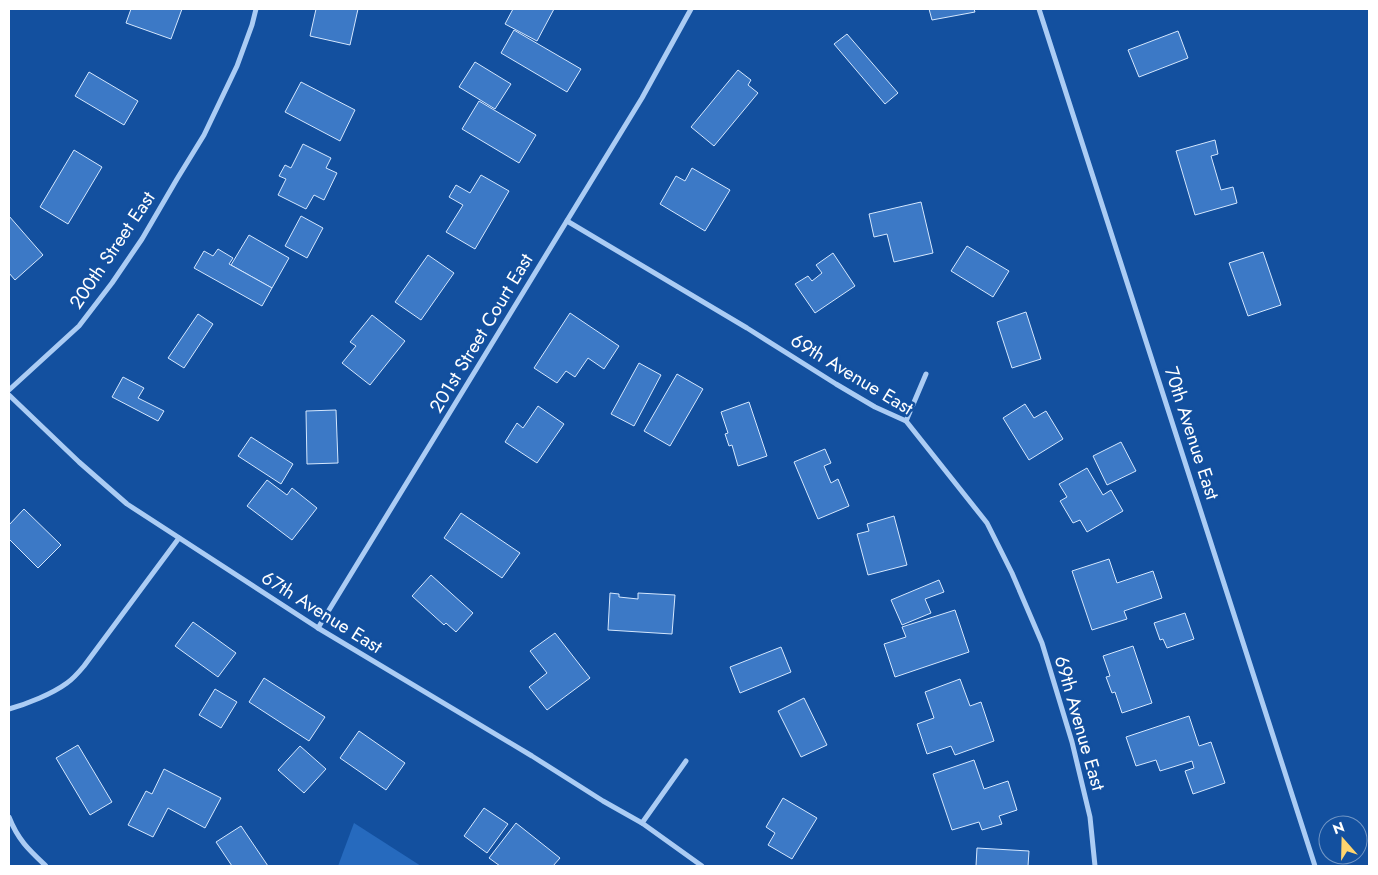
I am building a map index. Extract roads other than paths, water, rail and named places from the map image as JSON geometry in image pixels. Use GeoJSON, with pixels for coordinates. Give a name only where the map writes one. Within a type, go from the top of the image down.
{"type":"FeatureCollection","features":[{"type":"Feature","properties":{"kind":"street","name":"200th Street East"},"geometry":{"type":"LineString","coordinates":[[9,390],[79,326],[112,283],[142,239],[204,135],[237,66],[256,9]]}},
{"type":"Feature","properties":{"kind":"street","name":"201st Street Court East"},"geometry":{"type":"LineString","coordinates":[[318,628],[642,98],[691,9]]}},
{"type":"Feature","properties":{"kind":"street","name":"70th Avenue East"},"geometry":{"type":"LineString","coordinates":[[1039,9],[1315,866]]}},
{"type":"Feature","properties":{"kind":"street","name":"69th Avenue East"},"geometry":{"type":"LineString","coordinates":[[566,221],[844,388],[906,421],[987,524],[1012,573],[1042,643],[1072,742],[1090,818],[1095,866]]}},
{"type":"Feature","properties":{"kind":"street"},"geometry":{"type":"LineString","coordinates":[[906,421],[926,374]]}},
{"type":"Feature","properties":{"kind":"street","name":"67th Avenue East"},"geometry":{"type":"LineString","coordinates":[[9,395],[79,462],[127,504],[318,628],[642,824],[702,866]]}},
{"type":"Feature","properties":{"kind":"street"},"geometry":{"type":"LineString","coordinates":[[9,709],[47,694],[68,683],[84,666],[179,538]]}},
{"type":"Feature","properties":{"kind":"street"},"geometry":{"type":"LineString","coordinates":[[642,824],[686,761]]}},
{"type":"Feature","properties":{"kind":"street"},"geometry":{"type":"LineString","coordinates":[[9,817],[14,831],[46,866]]}}]}
